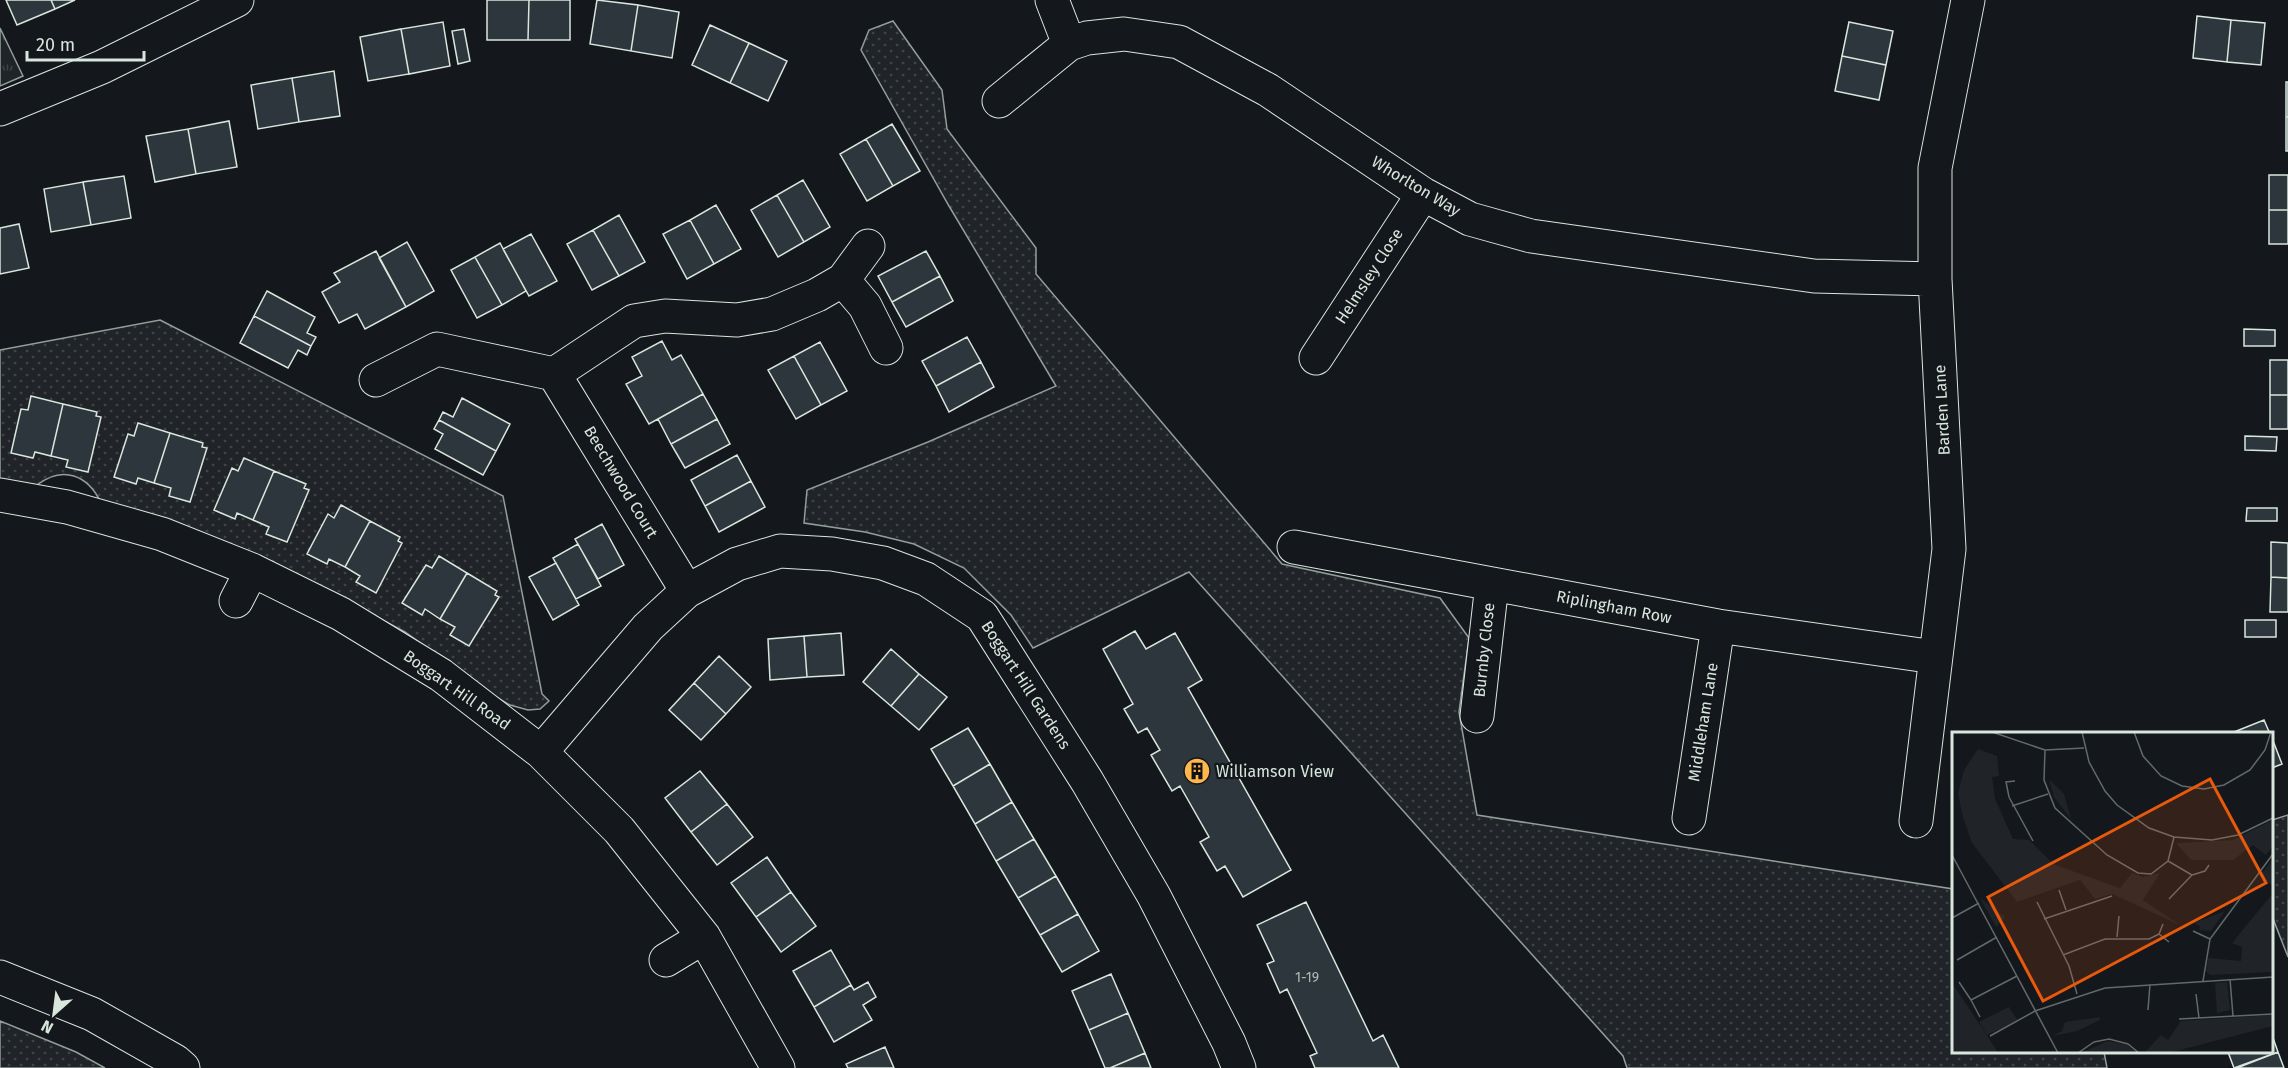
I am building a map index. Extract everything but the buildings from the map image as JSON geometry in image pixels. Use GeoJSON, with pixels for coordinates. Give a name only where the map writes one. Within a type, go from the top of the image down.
{"type":"FeatureCollection","features":[{"type":"Feature","properties":{"kind":"street"},"geometry":{"type":"LineString","coordinates":[[0,110],[102,67],[237,0]]}},
{"type":"Feature","properties":{"kind":"street"},"geometry":{"type":"LineString","coordinates":[[1052,0],[1069,44]]}},
{"type":"Feature","properties":{"kind":"street","name":"Barden Lane"},"geometry":{"type":"LineString","coordinates":[[1916,821],[1949,549],[1935,279],[1935,168],[1968,0]]}},
{"type":"Feature","properties":{"kind":"street","name":"Whorlton Way"},"geometry":{"type":"LineString","coordinates":[[999,101],[1069,44],[1087,38],[1124,34],[1179,42],[1268,90],[1423,194],[1470,219],[1531,236],[1814,276],[1935,279]]}},
{"type":"Feature","properties":{"kind":"street","name":"Helmsley Close"},"geometry":{"type":"LineString","coordinates":[[1316,358],[1423,194]]}},
{"type":"Feature","properties":{"kind":"street"},"geometry":{"type":"LineString","coordinates":[[376,380],[437,349],[554,374],[634,321],[665,316],[737,320],[772,314],[843,280],[868,246]]}},
{"type":"Feature","properties":{"kind":"street"},"geometry":{"type":"LineString","coordinates":[[843,280],[865,306],[886,348]]}},
{"type":"Feature","properties":{"kind":"street","name":"Beechwood Court"},"geometry":{"type":"LineString","coordinates":[[554,374],[687,591]]}},
{"type":"Feature","properties":{"kind":"street","name":"Boggart Hill Road"},"geometry":{"type":"LineString","coordinates":[[0,495],[67,507],[162,534],[252,570],[341,614],[441,675],[541,752],[619,830],[704,937],[778,1068]]}},
{"type":"Feature","properties":{"kind":"street","name":"Riplingham Row"},"geometry":{"type":"LineString","coordinates":[[1294,547],[1718,626],[1935,657]]}},
{"type":"Feature","properties":{"kind":"street","name":"Boggart Hill Gardens"},"geometry":{"type":"LineString","coordinates":[[541,752],[648,627],[687,591],[737,564],[780,551],[832,554],[883,563],[926,579],[982,616],[1087,781],[1154,896],[1229,1043],[1239,1068]]}},
{"type":"Feature","properties":{"kind":"street"},"geometry":{"type":"LineString","coordinates":[[236,601],[252,570]]}},
{"type":"Feature","properties":{"kind":"street","name":"Burnby Close"},"geometry":{"type":"LineString","coordinates":[[1477,716],[1492,584]]}},
{"type":"Feature","properties":{"kind":"street","name":"Middleham Lane"},"geometry":{"type":"LineString","coordinates":[[1689,818],[1718,626]]}},
{"type":"Feature","properties":{"kind":"street"},"geometry":{"type":"LineString","coordinates":[[666,960],[704,937]]}},
{"type":"Feature","properties":{"kind":"street"},"geometry":{"type":"LineString","coordinates":[[0,977],[92,1014],[175,1061],[183,1068]]}},
{"type":"Feature","properties":{"kind":"green space"},"geometry":{"type":"Polygon","coordinates":[[[893,21],[942,90],[947,129],[1036,248],[1036,274],[1282,564],[1440,598],[1469,638],[1459,712],[1477,815],[1952,889],[1952,1053],[2104,1053],[2107,1068],[1627,1068],[1623,1056],[1189,572],[1033,648],[1011,615],[964,568],[914,544],[865,532],[804,523],[807,490],[928,442],[1056,386],[949,206],[861,50],[869,30],[893,21]]]}},
{"type":"Feature","properties":{"kind":"green space"},"geometry":{"type":"Polygon","coordinates":[[[0,28],[23,76],[0,86],[0,28]]]}},
{"type":"Feature","properties":{"kind":"green space"},"geometry":{"type":"Polygon","coordinates":[[[160,320],[503,496],[542,694],[549,701],[540,709],[528,710],[510,705],[491,694],[405,632],[299,576],[101,503],[89,486],[74,476],[56,475],[37,485],[0,480],[0,350],[160,320]]]}},
{"type":"Feature","properties":{"kind":"green space"},"geometry":{"type":"Polygon","coordinates":[[[2288,815],[2288,957],[2273,919],[2273,820],[2288,815]]]}},
{"type":"Feature","properties":{"kind":"green space"},"geometry":{"type":"Polygon","coordinates":[[[0,1021],[76,1052],[105,1068],[0,1068],[0,1021]]]}},
{"type":"Feature","properties":{"kind":"place","name":"Williamson View"},"geometry":{"type":"Point","coordinates":[1197,771]}}]}
